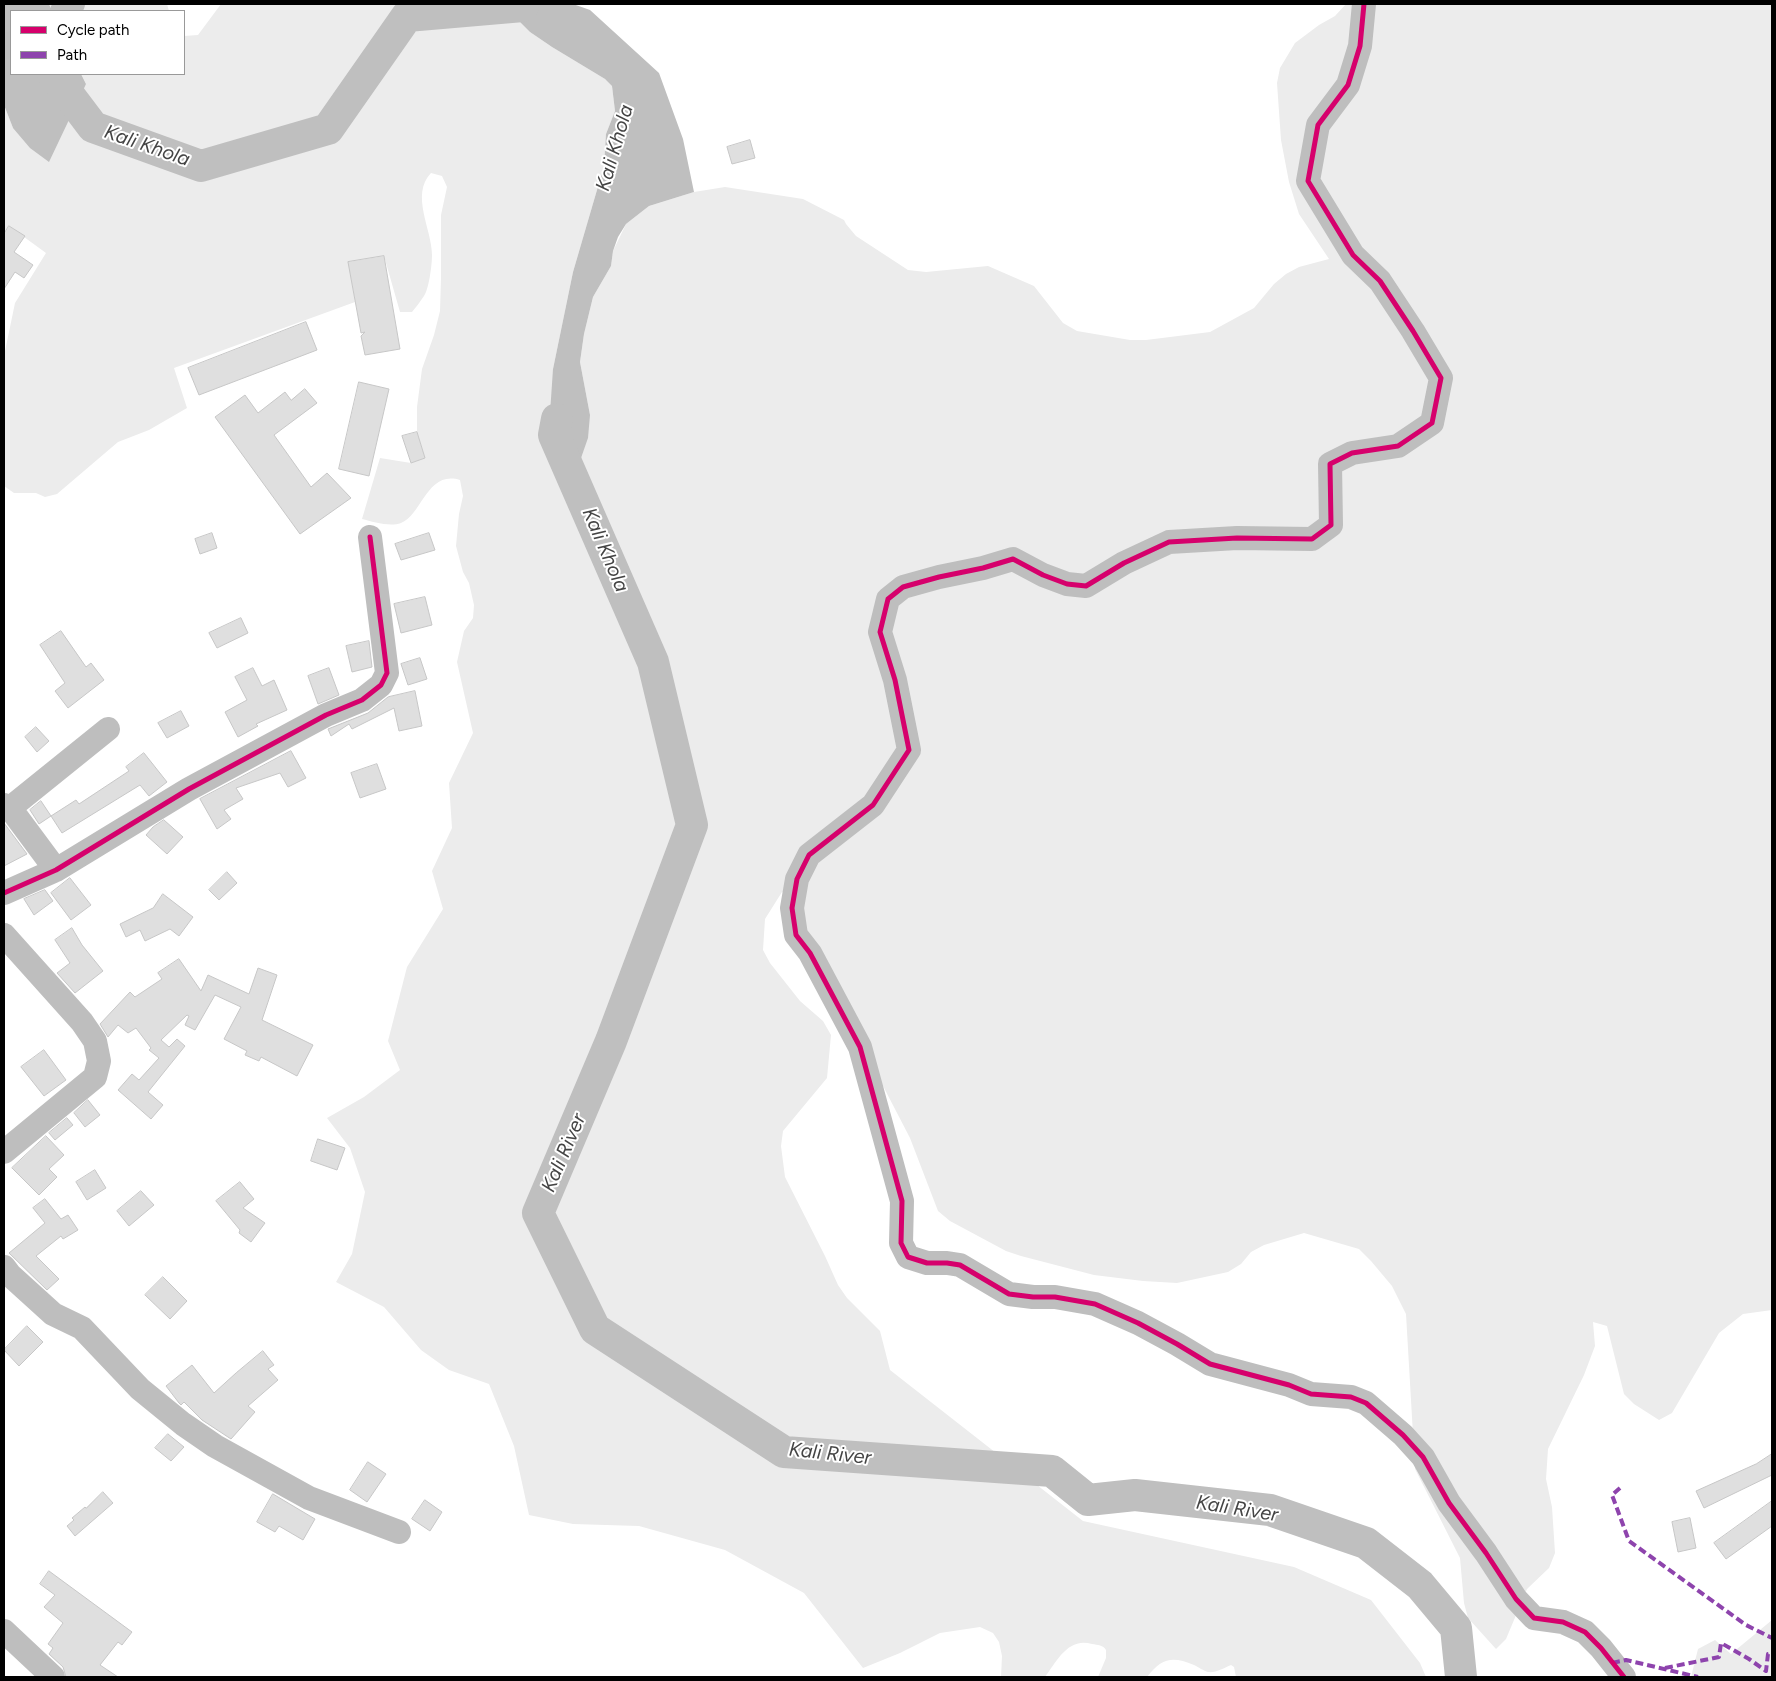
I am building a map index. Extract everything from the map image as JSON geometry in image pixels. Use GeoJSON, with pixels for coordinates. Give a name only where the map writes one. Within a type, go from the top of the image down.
{"type":"FeatureCollection","features":[{"type":"Feature","properties":{"kind":"street"},"geometry":{"type":"LineString","coordinates":[[1364,4],[1360,46],[1348,85],[1318,125],[1308,181],[1353,256],[1380,281],[1441,378],[1432,423],[1398,446],[1352,452],[1330,464],[1331,525],[1312,539],[1237,538],[1169,542],[1124,564],[1086,586],[1067,584],[1043,575],[1013,559],[903,587],[888,599],[880,632],[895,680],[909,750],[873,805],[809,856],[798,879],[792,908],[796,935],[810,953],[860,1048],[902,1201],[901,1242],[908,1257],[927,1263],[960,1265],[1009,1294],[1055,1297],[1095,1304],[1138,1323],[1178,1344],[1210,1364],[1311,1394],[1352,1397],[1366,1403],[1403,1435],[1423,1457],[1449,1503],[1486,1553],[1516,1599],[1534,1618],[1563,1622],[1585,1632],[1601,1648],[1624,1677]]}},
{"type":"Feature","properties":{"kind":"street"},"geometry":{"type":"LineString","coordinates":[[4,893],[56,870],[189,789],[326,715],[362,700],[381,685],[387,673],[370,537]]}},
{"type":"Feature","properties":{"kind":"street"},"geometry":{"type":"LineString","coordinates":[[56,870],[7,807],[108,728]]}},
{"type":"Feature","properties":{"kind":"street"},"geometry":{"type":"LineString","coordinates":[[4,935],[82,1022],[95,1041],[99,1061],[95,1078],[4,1152]]}},
{"type":"Feature","properties":{"kind":"street"},"geometry":{"type":"LineString","coordinates":[[4,1267],[10,1275],[54,1314],[82,1328],[140,1390],[183,1424],[215,1446],[309,1498],[399,1532]]}},
{"type":"Feature","properties":{"kind":"street"},"geometry":{"type":"LineString","coordinates":[[4,1631],[53,1677]]}},
{"type":"Feature","properties":{"kind":"shaded area"},"geometry":{"type":"Polygon","coordinates":[[[49,4],[167,4],[169,10],[52,10],[49,4]]]}},
{"type":"Feature","properties":{"kind":"shaded area"},"geometry":{"type":"Polygon","coordinates":[[[221,4],[468,4],[487,16],[520,22],[530,32],[552,47],[605,79],[612,86],[615,111],[606,134],[604,166],[573,272],[553,369],[590,415],[580,362],[584,334],[593,297],[611,266],[613,251],[626,224],[649,206],[694,192],[725,187],[803,199],[844,220],[856,236],[908,270],[926,272],[988,266],[1034,286],[1063,323],[1077,331],[1130,340],[1146,340],[1210,332],[1254,308],[1274,284],[1286,274],[1299,267],[1329,259],[1299,214],[1289,182],[1281,140],[1277,83],[1280,68],[1295,43],[1335,16],[1346,4],[1772,4],[1772,1310],[1743,1314],[1719,1333],[1672,1413],[1659,1420],[1634,1404],[1624,1394],[1607,1326],[1593,1322],[1595,1346],[1584,1375],[1548,1449],[1546,1479],[1552,1507],[1555,1553],[1549,1568],[1527,1589],[1506,1639],[1496,1649],[1468,1618],[1464,1603],[1460,1558],[1415,1469],[1406,1314],[1392,1286],[1371,1261],[1359,1249],[1304,1233],[1264,1245],[1251,1252],[1241,1264],[1228,1272],[1177,1283],[1143,1281],[1094,1275],[1021,1256],[1006,1251],[950,1221],[938,1211],[910,1138],[868,1057],[812,961],[799,897],[782,892],[765,919],[763,950],[770,963],[800,1001],[823,1021],[831,1035],[827,1078],[783,1131],[781,1146],[785,1177],[838,1285],[847,1298],[880,1331],[890,1370],[1083,1521],[1294,1567],[1371,1600],[1420,1663],[1426,1677],[1236,1677],[1234,1667],[1231,1665],[1217,1671],[1208,1672],[1186,1662],[1168,1660],[1158,1666],[1147,1677],[1098,1677],[1106,1658],[1106,1650],[1100,1646],[1084,1643],[1076,1644],[1064,1652],[1045,1677],[1001,1677],[1002,1656],[999,1642],[993,1633],[980,1627],[940,1633],[900,1653],[863,1668],[804,1593],[725,1550],[639,1526],[573,1524],[529,1515],[514,1446],[489,1384],[449,1370],[421,1350],[384,1307],[336,1282],[352,1254],[365,1192],[350,1148],[327,1118],[364,1097],[400,1070],[388,1041],[407,967],[443,909],[432,871],[452,828],[449,783],[473,733],[457,662],[464,631],[473,618],[474,605],[469,583],[463,572],[456,546],[463,496],[460,480],[449,479],[440,481],[432,487],[414,512],[401,523],[376,523],[362,519],[380,458],[411,463],[425,458],[417,432],[417,407],[422,369],[440,311],[441,215],[447,187],[442,176],[431,173],[422,191],[422,202],[432,255],[426,293],[412,312],[400,312],[384,256],[349,262],[355,302],[174,368],[187,408],[149,430],[118,442],[57,494],[45,497],[36,493],[14,493],[4,486],[4,356],[15,303],[46,253],[9,226],[4,234],[4,105],[13,128],[86,84],[82,75],[185,75],[185,36],[198,35],[221,4]]]}},
{"type":"Feature","properties":{"kind":"shaded area"},"geometry":{"type":"Polygon","coordinates":[[[1772,1620],[1772,1677],[1691,1677],[1698,1649],[1715,1640],[1731,1654],[1772,1620]]]}},
{"type":"Feature","properties":{"kind":"water"},"geometry":{"type":"Polygon","coordinates":[[[4,4],[49,4],[52,10],[10,10],[10,75],[82,75],[86,84],[49,162],[30,148],[13,128],[4,105],[4,4]]]}},
{"type":"Feature","properties":{"kind":"water"},"geometry":{"type":"Polygon","coordinates":[[[468,4],[573,4],[590,10],[659,73],[683,139],[694,192],[649,206],[626,224],[618,237],[613,251],[611,266],[593,297],[584,334],[580,362],[590,415],[588,438],[581,458],[555,464],[548,443],[553,369],[573,272],[604,166],[606,134],[615,111],[612,86],[605,79],[530,32],[520,22],[487,16],[468,4]]]}},
{"type":"Feature","properties":{"kind":"building"},"geometry":{"type":"Polygon","coordinates":[[[750,140],[755,158],[732,164],[727,147],[750,140]]]}},
{"type":"Feature","properties":{"kind":"building"},"geometry":{"type":"Polygon","coordinates":[[[9,226],[25,236],[14,252],[33,265],[24,278],[15,272],[4,289],[4,234],[9,226]]]}},
{"type":"Feature","properties":{"kind":"building"},"geometry":{"type":"Polygon","coordinates":[[[384,256],[400,349],[365,355],[361,336],[365,332],[361,333],[348,262],[384,256]]]}},
{"type":"Feature","properties":{"kind":"building"},"geometry":{"type":"Polygon","coordinates":[[[306,322],[317,350],[199,395],[188,368],[306,322]]]}},
{"type":"Feature","properties":{"kind":"building"},"geometry":{"type":"Polygon","coordinates":[[[359,382],[389,389],[369,476],[339,469],[359,382]]]}},
{"type":"Feature","properties":{"kind":"building"},"geometry":{"type":"Polygon","coordinates":[[[305,389],[317,403],[274,435],[311,487],[327,473],[351,498],[300,534],[215,417],[245,395],[258,413],[285,392],[291,400],[305,389]]]}},
{"type":"Feature","properties":{"kind":"building"},"geometry":{"type":"Polygon","coordinates":[[[417,432],[425,458],[411,463],[402,436],[417,432]]]}},
{"type":"Feature","properties":{"kind":"building"},"geometry":{"type":"Polygon","coordinates":[[[212,533],[217,548],[200,554],[195,539],[212,533]]]}},
{"type":"Feature","properties":{"kind":"building"},"geometry":{"type":"Polygon","coordinates":[[[429,533],[435,550],[401,560],[395,544],[429,533]]]}},
{"type":"Feature","properties":{"kind":"building"},"geometry":{"type":"Polygon","coordinates":[[[425,597],[432,625],[401,633],[394,604],[425,597]]]}},
{"type":"Feature","properties":{"kind":"building"},"geometry":{"type":"Polygon","coordinates":[[[241,618],[248,633],[217,648],[209,633],[241,618]]]}},
{"type":"Feature","properties":{"kind":"building"},"geometry":{"type":"Polygon","coordinates":[[[61,631],[86,667],[91,663],[104,680],[68,708],[55,691],[65,683],[40,645],[61,631]]]}},
{"type":"Feature","properties":{"kind":"building"},"geometry":{"type":"Polygon","coordinates":[[[369,641],[372,667],[352,672],[346,646],[369,641]]]}},
{"type":"Feature","properties":{"kind":"building"},"geometry":{"type":"Polygon","coordinates":[[[420,658],[427,679],[408,685],[401,664],[420,658]]]}},
{"type":"Feature","properties":{"kind":"building"},"geometry":{"type":"Polygon","coordinates":[[[253,668],[262,686],[274,680],[287,710],[256,724],[258,726],[238,737],[225,712],[247,700],[235,677],[253,668]]]}},
{"type":"Feature","properties":{"kind":"building"},"geometry":{"type":"Polygon","coordinates":[[[329,668],[339,695],[318,704],[308,676],[329,668]]]}},
{"type":"Feature","properties":{"kind":"building"},"geometry":{"type":"Polygon","coordinates":[[[415,691],[422,726],[399,731],[394,708],[352,729],[349,724],[331,736],[328,729],[368,713],[388,697],[415,691]]]}},
{"type":"Feature","properties":{"kind":"building"},"geometry":{"type":"Polygon","coordinates":[[[181,711],[189,726],[167,738],[158,723],[181,711]]]}},
{"type":"Feature","properties":{"kind":"building"},"geometry":{"type":"Polygon","coordinates":[[[36,727],[49,741],[37,752],[25,737],[36,727]]]}},
{"type":"Feature","properties":{"kind":"building"},"geometry":{"type":"Polygon","coordinates":[[[291,751],[306,778],[288,787],[280,773],[236,788],[243,799],[224,810],[231,819],[217,829],[200,799],[291,751]]]}},
{"type":"Feature","properties":{"kind":"building"},"geometry":{"type":"Polygon","coordinates":[[[144,753],[167,782],[149,796],[140,785],[62,833],[51,816],[76,800],[79,804],[129,771],[126,767],[144,753]]]}},
{"type":"Feature","properties":{"kind":"building"},"geometry":{"type":"Polygon","coordinates":[[[377,764],[386,789],[360,798],[351,773],[377,764]]]}},
{"type":"Feature","properties":{"kind":"building"},"geometry":{"type":"Polygon","coordinates":[[[41,801],[51,816],[39,824],[30,810],[41,801]]]}},
{"type":"Feature","properties":{"kind":"building"},"geometry":{"type":"Polygon","coordinates":[[[164,820],[183,837],[167,854],[146,835],[153,827],[164,820]]]}},
{"type":"Feature","properties":{"kind":"building"},"geometry":{"type":"Polygon","coordinates":[[[4,823],[27,854],[4,866],[4,823]]]}},
{"type":"Feature","properties":{"kind":"building"},"geometry":{"type":"Polygon","coordinates":[[[227,872],[237,883],[219,900],[209,890],[227,872]]]}},
{"type":"Feature","properties":{"kind":"building"},"geometry":{"type":"Polygon","coordinates":[[[70,878],[91,905],[71,920],[51,893],[70,878]]]}},
{"type":"Feature","properties":{"kind":"building"},"geometry":{"type":"Polygon","coordinates":[[[45,890],[53,901],[34,915],[24,899],[45,890]]]}},
{"type":"Feature","properties":{"kind":"building"},"geometry":{"type":"Polygon","coordinates":[[[163,894],[193,917],[179,936],[170,929],[145,941],[140,930],[126,937],[120,924],[153,908],[163,894]]]}},
{"type":"Feature","properties":{"kind":"building"},"geometry":{"type":"Polygon","coordinates":[[[72,928],[82,945],[103,971],[75,993],[57,973],[70,963],[55,940],[72,928]]]}},
{"type":"Feature","properties":{"kind":"building"},"geometry":{"type":"Polygon","coordinates":[[[179,959],[201,991],[208,975],[249,994],[258,968],[277,975],[262,1020],[313,1045],[297,1076],[261,1057],[259,1061],[245,1055],[247,1051],[224,1039],[241,1007],[215,995],[195,1030],[185,1025],[189,1016],[187,1015],[161,1040],[169,1047],[177,1039],[185,1046],[148,1092],[163,1105],[151,1119],[118,1090],[132,1074],[139,1080],[159,1058],[149,1050],[151,1048],[136,1028],[128,1033],[118,1025],[108,1037],[100,1024],[130,992],[135,997],[162,979],[158,973],[179,959]]]}},
{"type":"Feature","properties":{"kind":"building"},"geometry":{"type":"Polygon","coordinates":[[[44,1050],[66,1080],[44,1096],[21,1067],[44,1050]]]}},
{"type":"Feature","properties":{"kind":"building"},"geometry":{"type":"Polygon","coordinates":[[[88,1100],[100,1115],[85,1127],[74,1113],[88,1100]]]}},
{"type":"Feature","properties":{"kind":"building"},"geometry":{"type":"Polygon","coordinates":[[[67,1118],[73,1125],[55,1140],[49,1133],[67,1118]]]}},
{"type":"Feature","properties":{"kind":"building"},"geometry":{"type":"Polygon","coordinates":[[[46,1136],[64,1155],[49,1169],[57,1177],[39,1195],[12,1168],[46,1136]]]}},
{"type":"Feature","properties":{"kind":"building"},"geometry":{"type":"Polygon","coordinates":[[[318,1139],[345,1148],[337,1170],[311,1161],[318,1139]]]}},
{"type":"Feature","properties":{"kind":"building"},"geometry":{"type":"Polygon","coordinates":[[[95,1170],[106,1188],[87,1200],[76,1182],[95,1170]]]}},
{"type":"Feature","properties":{"kind":"building"},"geometry":{"type":"Polygon","coordinates":[[[240,1182],[254,1199],[243,1208],[265,1223],[251,1242],[239,1233],[240,1230],[216,1201],[240,1182]]]}},
{"type":"Feature","properties":{"kind":"building"},"geometry":{"type":"Polygon","coordinates":[[[141,1191],[154,1205],[129,1226],[117,1211],[141,1191]]]}},
{"type":"Feature","properties":{"kind":"building"},"geometry":{"type":"Polygon","coordinates":[[[45,1199],[61,1219],[68,1215],[78,1230],[63,1239],[61,1236],[36,1256],[59,1279],[47,1290],[9,1253],[45,1223],[33,1208],[45,1199]]]}},
{"type":"Feature","properties":{"kind":"building"},"geometry":{"type":"Polygon","coordinates":[[[163,1277],[187,1301],[170,1319],[145,1295],[163,1277]]]}},
{"type":"Feature","properties":{"kind":"building"},"geometry":{"type":"Polygon","coordinates":[[[27,1326],[43,1342],[19,1366],[4,1350],[27,1326]]]}},
{"type":"Feature","properties":{"kind":"building"},"geometry":{"type":"Polygon","coordinates":[[[263,1351],[274,1365],[268,1369],[278,1380],[248,1406],[255,1412],[231,1439],[202,1420],[184,1402],[181,1405],[166,1386],[192,1365],[214,1393],[263,1351]]]}},
{"type":"Feature","properties":{"kind":"building"},"geometry":{"type":"Polygon","coordinates":[[[168,1434],[184,1447],[171,1461],[155,1448],[168,1434]]]}},
{"type":"Feature","properties":{"kind":"building"},"geometry":{"type":"Polygon","coordinates":[[[1772,1454],[1772,1475],[1704,1508],[1696,1491],[1756,1464],[1772,1454]]]}},
{"type":"Feature","properties":{"kind":"building"},"geometry":{"type":"Polygon","coordinates":[[[368,1462],[386,1474],[367,1502],[350,1490],[368,1462]]]}},
{"type":"Feature","properties":{"kind":"building"},"geometry":{"type":"Polygon","coordinates":[[[103,1492],[113,1503],[75,1536],[67,1526],[74,1520],[72,1518],[103,1492]]]}},
{"type":"Feature","properties":{"kind":"building"},"geometry":{"type":"Polygon","coordinates":[[[273,1494],[315,1519],[303,1540],[279,1526],[275,1532],[257,1522],[273,1494]]]}},
{"type":"Feature","properties":{"kind":"building"},"geometry":{"type":"Polygon","coordinates":[[[425,1500],[442,1512],[430,1531],[412,1519],[425,1500]]]}},
{"type":"Feature","properties":{"kind":"building"},"geometry":{"type":"Polygon","coordinates":[[[1772,1501],[1772,1526],[1726,1559],[1714,1543],[1772,1501]]]}},
{"type":"Feature","properties":{"kind":"building"},"geometry":{"type":"Polygon","coordinates":[[[1690,1518],[1696,1548],[1678,1552],[1672,1522],[1690,1518]]]}},
{"type":"Feature","properties":{"kind":"building"},"geometry":{"type":"Polygon","coordinates":[[[49,1571],[132,1632],[122,1645],[118,1642],[100,1665],[118,1677],[66,1677],[63,1667],[49,1654],[53,1648],[48,1644],[63,1623],[44,1607],[55,1595],[40,1584],[49,1571]]]}},
{"type":"Feature","properties":{"kind":"waterway","name":"Kali Khola"},"geometry":{"type":"LineString","coordinates":[[54,75],[93,127],[201,166],[328,129],[407,16],[523,6]]}},
{"type":"Feature","properties":{"kind":"waterway","name":"Kali River"},"geometry":{"type":"LineString","coordinates":[[557,419],[554,435],[653,662],[692,825],[611,1041],[538,1213],[595,1329],[784,1452],[1052,1471],[1088,1500],[1135,1495],[1270,1510],[1366,1543],[1420,1585],[1456,1628],[1461,1677]]}},
{"type":"Feature","properties":{"kind":"marked path"},"geometry":{"type":"LineString","coordinates":[[1620,1488],[1612,1495],[1629,1541],[1746,1625],[1772,1638]]}},
{"type":"Feature","properties":{"kind":"marked path"},"geometry":{"type":"LineString","coordinates":[[1665,1668],[1719,1657],[1721,1643],[1766,1671],[1768,1654],[1772,1653]]}},
{"type":"Feature","properties":{"kind":"marked path"},"geometry":{"type":"LineString","coordinates":[[1612,1663],[1626,1660],[1698,1677]]}},
{"type":"Feature","properties":{"kind":"cycle path"},"geometry":{"type":"LineString","coordinates":[[1364,4],[1360,46],[1348,85],[1318,125],[1308,181],[1353,255],[1380,281],[1441,378],[1432,423],[1398,446],[1352,453],[1330,464],[1331,525],[1312,539],[1237,538],[1169,542],[1124,563],[1086,586],[1067,584],[1043,575],[1013,559],[903,587],[888,599],[880,632],[895,680],[909,750],[873,805],[809,855],[797,879],[792,908],[796,935],[810,953],[860,1047],[902,1201],[901,1243],[908,1257],[927,1263],[960,1265],[1009,1294],[1055,1297],[1095,1304],[1138,1323],[1210,1364],[1289,1385],[1311,1394],[1351,1397],[1366,1403],[1403,1435],[1423,1457],[1449,1503],[1486,1553],[1516,1599],[1534,1618],[1563,1622],[1585,1632],[1601,1648],[1624,1677]]}},
{"type":"Feature","properties":{"kind":"cycle path"},"geometry":{"type":"LineString","coordinates":[[4,893],[56,870],[189,789],[326,715],[362,700],[381,685],[387,673],[370,537]]}}]}
